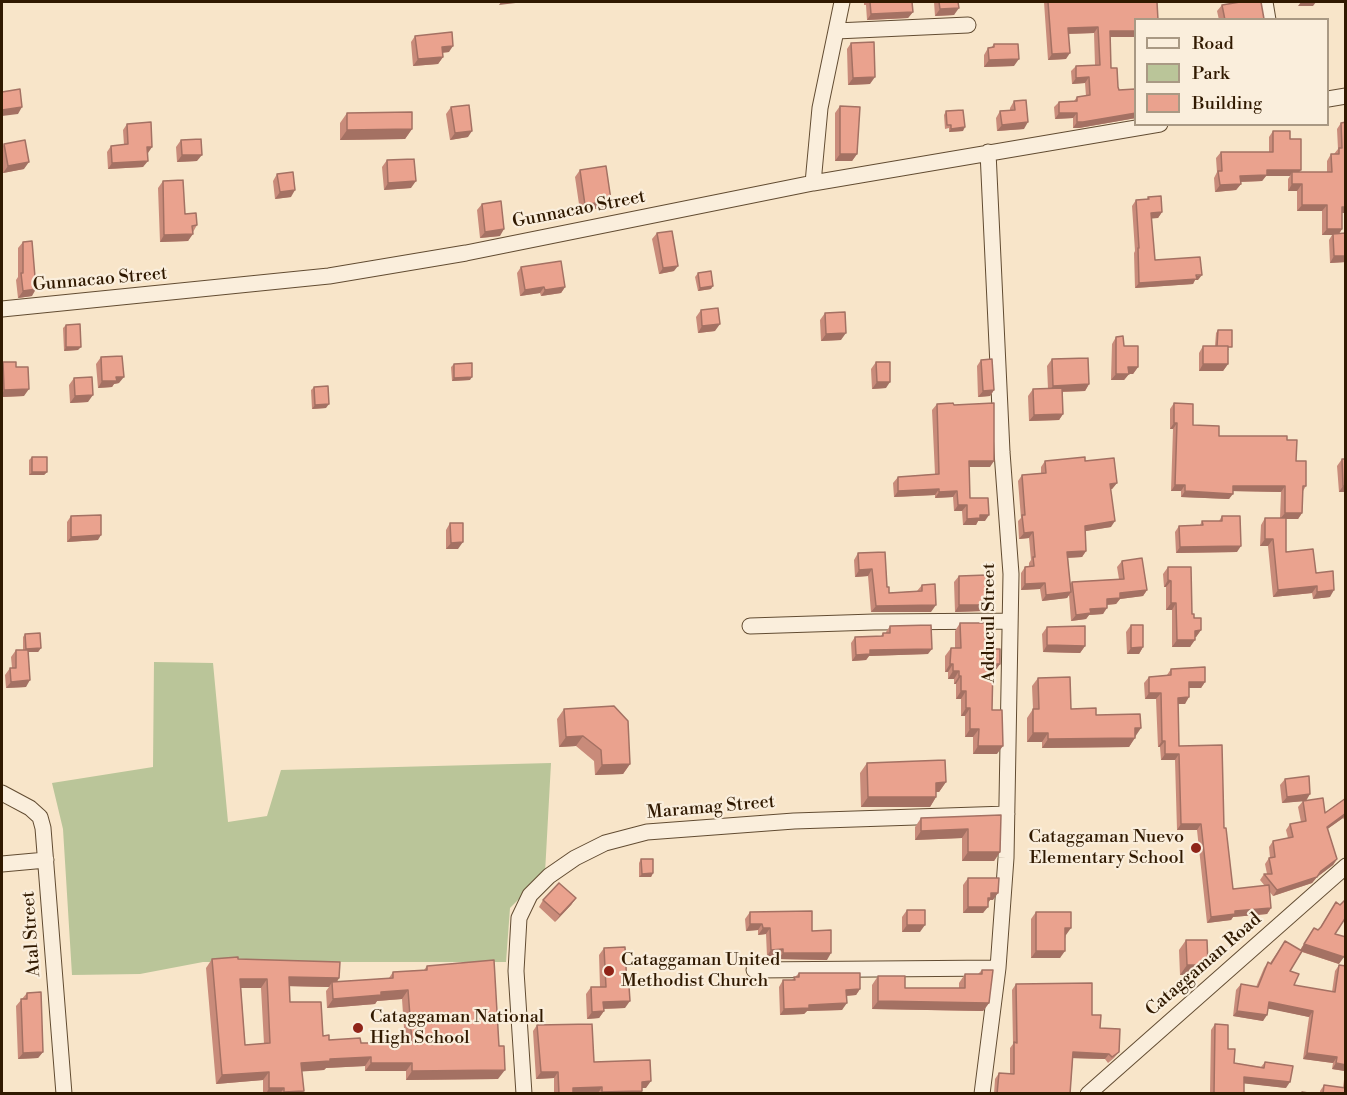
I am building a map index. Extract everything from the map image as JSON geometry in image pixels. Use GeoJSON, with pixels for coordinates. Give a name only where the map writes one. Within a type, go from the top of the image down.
{"type":"FeatureCollection","features":[{"type":"Feature","properties":{"kind":"street"},"geometry":{"type":"LineString","coordinates":[[813,183],[820,108],[842,2]]}},
{"type":"Feature","properties":{"kind":"street"},"geometry":{"type":"LineString","coordinates":[[1265,2],[1268,18]]}},
{"type":"Feature","properties":{"kind":"street"},"geometry":{"type":"LineString","coordinates":[[836,31],[968,25]]}},
{"type":"Feature","properties":{"kind":"street"},"geometry":{"type":"LineString","coordinates":[[1329,99],[1346,96]]}},
{"type":"Feature","properties":{"kind":"street","name":"Gunnacao Street"},"geometry":{"type":"LineString","coordinates":[[2,309],[329,276],[466,253],[813,183],[1148,126]]}},
{"type":"Feature","properties":{"kind":"street","name":"Adducul Street"},"geometry":{"type":"LineString","coordinates":[[982,1094],[998,968],[1006,858],[1011,574],[1002,452],[988,152]]}},
{"type":"Feature","properties":{"kind":"street"},"geometry":{"type":"LineString","coordinates":[[750,626],[1010,621]]}},
{"type":"Feature","properties":{"kind":"street","name":"Atal Street"},"geometry":{"type":"LineString","coordinates":[[2,793],[30,808],[40,817],[43,828],[64,1094]]}},
{"type":"Feature","properties":{"kind":"street","name":"Maramag Street"},"geometry":{"type":"LineString","coordinates":[[524,1094],[516,971],[519,918],[530,895],[549,876],[575,858],[605,843],[647,832],[794,821],[1006,814]]}},
{"type":"Feature","properties":{"kind":"street"},"geometry":{"type":"LineString","coordinates":[[2,864],[46,860]]}},
{"type":"Feature","properties":{"kind":"street","name":"Cataggaman Road"},"geometry":{"type":"LineString","coordinates":[[1088,1094],[1346,866]]}},
{"type":"Feature","properties":{"kind":"street"},"geometry":{"type":"LineString","coordinates":[[754,970],[998,968]]}},
{"type":"Feature","properties":{"kind":"green space"},"geometry":{"type":"Polygon","coordinates":[[[154,662],[213,663],[228,822],[267,816],[281,770],[551,763],[545,873],[510,908],[506,962],[203,962],[140,974],[72,975],[63,829],[52,783],[153,767],[154,662]]]}},
{"type":"Feature","properties":{"kind":"building"},"geometry":{"type":"Polygon","coordinates":[[[870,2],[912,2],[913,12],[871,14],[870,2]]]}},
{"type":"Feature","properties":{"kind":"building"},"geometry":{"type":"Polygon","coordinates":[[[939,2],[958,2],[959,8],[940,9],[939,2]]]}},
{"type":"Feature","properties":{"kind":"building"},"geometry":{"type":"Polygon","coordinates":[[[1048,2],[1157,2],[1158,18],[1134,18],[1134,31],[1110,31],[1111,68],[1117,68],[1119,90],[1134,89],[1134,113],[1077,122],[1077,113],[1059,113],[1059,102],[1077,101],[1077,97],[1090,95],[1089,77],[1076,78],[1076,66],[1100,65],[1098,27],[1068,28],[1070,53],[1052,54],[1048,2]]]}},
{"type":"Feature","properties":{"kind":"building"},"geometry":{"type":"Polygon","coordinates":[[[1261,2],[1264,18],[1225,18],[1222,5],[1261,2]]]}},
{"type":"Feature","properties":{"kind":"building"},"geometry":{"type":"Polygon","coordinates":[[[452,32],[453,46],[442,47],[443,57],[418,59],[415,36],[452,32]]]}},
{"type":"Feature","properties":{"kind":"building"},"geometry":{"type":"Polygon","coordinates":[[[874,42],[875,77],[853,78],[851,43],[874,42]]]}},
{"type":"Feature","properties":{"kind":"building"},"geometry":{"type":"Polygon","coordinates":[[[994,44],[1018,44],[1019,59],[989,60],[988,48],[994,47],[994,44]]]}},
{"type":"Feature","properties":{"kind":"building"},"geometry":{"type":"Polygon","coordinates":[[[20,89],[22,107],[2,110],[2,92],[20,89]]]}},
{"type":"Feature","properties":{"kind":"building"},"geometry":{"type":"Polygon","coordinates":[[[1026,100],[1028,122],[1002,125],[1000,111],[1015,110],[1014,101],[1026,100]]]}},
{"type":"Feature","properties":{"kind":"building"},"geometry":{"type":"Polygon","coordinates":[[[469,105],[472,131],[455,133],[451,107],[469,105]]]}},
{"type":"Feature","properties":{"kind":"building"},"geometry":{"type":"Polygon","coordinates":[[[840,106],[860,107],[857,154],[840,154],[840,106]]]}},
{"type":"Feature","properties":{"kind":"building"},"geometry":{"type":"Polygon","coordinates":[[[963,110],[965,127],[951,129],[951,125],[947,125],[946,111],[963,110]]]}},
{"type":"Feature","properties":{"kind":"building"},"geometry":{"type":"Polygon","coordinates":[[[412,112],[412,129],[347,130],[347,113],[412,112]]]}},
{"type":"Feature","properties":{"kind":"building"},"geometry":{"type":"Polygon","coordinates":[[[151,122],[152,147],[147,147],[148,161],[112,163],[111,146],[128,144],[127,124],[151,122]]]}},
{"type":"Feature","properties":{"kind":"building"},"geometry":{"type":"Polygon","coordinates":[[[1346,122],[1346,207],[1342,207],[1342,229],[1327,229],[1327,205],[1302,205],[1302,184],[1292,184],[1292,172],[1332,172],[1331,154],[1339,154],[1339,148],[1342,148],[1341,123],[1346,122]]]}},
{"type":"Feature","properties":{"kind":"building"},"geometry":{"type":"Polygon","coordinates":[[[1273,131],[1290,131],[1290,139],[1301,139],[1301,170],[1267,170],[1267,175],[1240,176],[1241,184],[1220,185],[1218,171],[1222,171],[1221,152],[1273,152],[1273,131]]]}},
{"type":"Feature","properties":{"kind":"building"},"geometry":{"type":"Polygon","coordinates":[[[201,139],[202,155],[182,155],[181,140],[201,139]]]}},
{"type":"Feature","properties":{"kind":"building"},"geometry":{"type":"Polygon","coordinates":[[[25,140],[29,162],[8,166],[4,144],[25,140]]]}},
{"type":"Feature","properties":{"kind":"building"},"geometry":{"type":"Polygon","coordinates":[[[414,159],[416,181],[388,183],[387,160],[414,159]]]}},
{"type":"Feature","properties":{"kind":"building"},"geometry":{"type":"Polygon","coordinates":[[[606,166],[611,200],[585,205],[580,170],[606,166]]]}},
{"type":"Feature","properties":{"kind":"building"},"geometry":{"type":"Polygon","coordinates":[[[293,172],[295,190],[280,192],[277,174],[293,172]]]}},
{"type":"Feature","properties":{"kind":"building"},"geometry":{"type":"Polygon","coordinates":[[[183,180],[185,214],[196,213],[197,225],[192,226],[193,234],[164,235],[163,181],[183,180]]]}},
{"type":"Feature","properties":{"kind":"building"},"geometry":{"type":"Polygon","coordinates":[[[1161,196],[1162,212],[1151,213],[1155,260],[1200,257],[1202,275],[1196,275],[1197,279],[1139,283],[1136,200],[1161,196]]]}},
{"type":"Feature","properties":{"kind":"building"},"geometry":{"type":"Polygon","coordinates":[[[501,201],[504,229],[485,232],[482,204],[501,201]]]}},
{"type":"Feature","properties":{"kind":"building"},"geometry":{"type":"Polygon","coordinates":[[[672,231],[678,266],[663,268],[657,233],[672,231]]]}},
{"type":"Feature","properties":{"kind":"building"},"geometry":{"type":"Polygon","coordinates":[[[1346,233],[1346,256],[1334,256],[1333,234],[1346,233]]]}},
{"type":"Feature","properties":{"kind":"building"},"geometry":{"type":"Polygon","coordinates":[[[32,241],[36,289],[23,291],[21,273],[23,273],[23,242],[32,241]]]}},
{"type":"Feature","properties":{"kind":"building"},"geometry":{"type":"Polygon","coordinates":[[[561,261],[565,287],[525,290],[521,267],[561,261]]]}},
{"type":"Feature","properties":{"kind":"building"},"geometry":{"type":"Polygon","coordinates":[[[711,271],[713,286],[700,288],[698,273],[711,271]]]}},
{"type":"Feature","properties":{"kind":"building"},"geometry":{"type":"Polygon","coordinates":[[[718,308],[720,324],[702,326],[701,310],[718,308]]]}},
{"type":"Feature","properties":{"kind":"building"},"geometry":{"type":"Polygon","coordinates":[[[845,312],[846,333],[826,334],[825,313],[845,312]]]}},
{"type":"Feature","properties":{"kind":"building"},"geometry":{"type":"Polygon","coordinates":[[[80,324],[81,347],[66,347],[66,325],[80,324]]]}},
{"type":"Feature","properties":{"kind":"building"},"geometry":{"type":"Polygon","coordinates":[[[1218,330],[1232,330],[1232,347],[1217,346],[1218,330]]]}},
{"type":"Feature","properties":{"kind":"building"},"geometry":{"type":"Polygon","coordinates":[[[1123,336],[1124,346],[1138,346],[1138,367],[1128,367],[1129,374],[1116,374],[1116,337],[1123,336]]]}},
{"type":"Feature","properties":{"kind":"building"},"geometry":{"type":"Polygon","coordinates":[[[1203,346],[1228,346],[1228,364],[1203,364],[1203,346]]]}},
{"type":"Feature","properties":{"kind":"building"},"geometry":{"type":"Polygon","coordinates":[[[122,356],[124,377],[116,377],[117,381],[102,381],[101,357],[122,356]]]}},
{"type":"Feature","properties":{"kind":"building"},"geometry":{"type":"Polygon","coordinates":[[[1088,358],[1089,384],[1053,386],[1052,359],[1088,358]]]}},
{"type":"Feature","properties":{"kind":"building"},"geometry":{"type":"Polygon","coordinates":[[[992,359],[994,390],[983,391],[981,360],[992,359]]]}},
{"type":"Feature","properties":{"kind":"building"},"geometry":{"type":"Polygon","coordinates":[[[3,362],[16,362],[16,367],[28,367],[29,389],[4,390],[3,362]]]}},
{"type":"Feature","properties":{"kind":"building"},"geometry":{"type":"Polygon","coordinates":[[[876,362],[890,362],[890,382],[877,382],[876,362]]]}},
{"type":"Feature","properties":{"kind":"building"},"geometry":{"type":"Polygon","coordinates":[[[472,363],[472,377],[454,378],[454,364],[472,363]]]}},
{"type":"Feature","properties":{"kind":"building"},"geometry":{"type":"Polygon","coordinates":[[[92,377],[93,395],[75,396],[74,378],[92,377]]]}},
{"type":"Feature","properties":{"kind":"building"},"geometry":{"type":"Polygon","coordinates":[[[328,386],[329,404],[315,405],[314,387],[328,386]]]}},
{"type":"Feature","properties":{"kind":"building"},"geometry":{"type":"Polygon","coordinates":[[[1062,388],[1063,414],[1034,415],[1033,389],[1062,388]]]}},
{"type":"Feature","properties":{"kind":"building"},"geometry":{"type":"Polygon","coordinates":[[[953,403],[954,405],[994,403],[994,461],[969,461],[970,498],[988,498],[989,515],[980,515],[980,518],[967,519],[967,505],[958,505],[957,491],[939,492],[939,489],[898,491],[898,477],[939,474],[937,404],[953,403]]]}},
{"type":"Feature","properties":{"kind":"building"},"geometry":{"type":"Polygon","coordinates":[[[1174,403],[1193,404],[1193,425],[1219,426],[1219,436],[1287,436],[1287,440],[1297,440],[1296,461],[1306,461],[1306,486],[1303,486],[1302,513],[1285,513],[1285,486],[1233,486],[1233,494],[1185,491],[1185,485],[1175,485],[1177,423],[1174,423],[1174,403]]]}},
{"type":"Feature","properties":{"kind":"building"},"geometry":{"type":"Polygon","coordinates":[[[32,457],[47,457],[47,472],[32,472],[32,457]]]}},
{"type":"Feature","properties":{"kind":"building"},"geometry":{"type":"Polygon","coordinates":[[[1085,457],[1085,461],[1114,458],[1117,483],[1110,484],[1115,521],[1085,526],[1086,551],[1067,552],[1071,592],[1046,595],[1045,583],[1025,584],[1025,567],[1034,566],[1033,557],[1035,557],[1033,532],[1024,533],[1022,475],[1046,473],[1045,461],[1085,457]]]}},
{"type":"Feature","properties":{"kind":"building"},"geometry":{"type":"Polygon","coordinates":[[[1342,459],[1346,459],[1346,486],[1343,486],[1342,459]]]}},
{"type":"Feature","properties":{"kind":"building"},"geometry":{"type":"Polygon","coordinates":[[[101,515],[101,535],[71,537],[71,516],[101,515]]]}},
{"type":"Feature","properties":{"kind":"building"},"geometry":{"type":"Polygon","coordinates":[[[1222,516],[1240,516],[1241,546],[1180,547],[1179,526],[1203,525],[1202,521],[1222,521],[1222,516]]]}},
{"type":"Feature","properties":{"kind":"building"},"geometry":{"type":"Polygon","coordinates":[[[1265,518],[1286,518],[1286,552],[1313,549],[1316,573],[1333,571],[1334,590],[1317,592],[1317,586],[1278,590],[1273,539],[1265,539],[1265,518]]]}},
{"type":"Feature","properties":{"kind":"building"},"geometry":{"type":"Polygon","coordinates":[[[450,523],[463,523],[463,542],[451,543],[450,523]]]}},
{"type":"Feature","properties":{"kind":"building"},"geometry":{"type":"Polygon","coordinates":[[[885,552],[889,593],[922,591],[922,585],[935,584],[936,605],[876,606],[872,569],[859,570],[858,553],[885,552]]]}},
{"type":"Feature","properties":{"kind":"building"},"geometry":{"type":"Polygon","coordinates":[[[1142,558],[1147,590],[1120,593],[1120,598],[1107,599],[1107,608],[1090,609],[1091,613],[1076,615],[1072,582],[1124,579],[1122,561],[1142,558]]]}},
{"type":"Feature","properties":{"kind":"building"},"geometry":{"type":"Polygon","coordinates":[[[1168,567],[1191,567],[1192,614],[1194,618],[1201,618],[1201,630],[1195,631],[1195,640],[1177,640],[1176,603],[1171,603],[1171,581],[1168,580],[1168,567]]]}},
{"type":"Feature","properties":{"kind":"building"},"geometry":{"type":"Polygon","coordinates":[[[987,575],[988,605],[959,605],[959,576],[987,575]]]}},
{"type":"Feature","properties":{"kind":"building"},"geometry":{"type":"Polygon","coordinates":[[[960,623],[988,623],[988,649],[1000,649],[1000,664],[993,664],[992,710],[1002,710],[1003,746],[978,746],[979,729],[970,729],[970,708],[966,708],[966,691],[961,691],[959,671],[953,671],[953,664],[950,664],[951,648],[961,648],[960,623]]]}},
{"type":"Feature","properties":{"kind":"building"},"geometry":{"type":"Polygon","coordinates":[[[931,625],[932,649],[870,650],[870,654],[856,655],[855,637],[883,636],[883,633],[890,633],[890,626],[931,625]]]}},
{"type":"Feature","properties":{"kind":"building"},"geometry":{"type":"Polygon","coordinates":[[[1131,625],[1143,625],[1143,647],[1131,648],[1131,625]]]}},
{"type":"Feature","properties":{"kind":"building"},"geometry":{"type":"Polygon","coordinates":[[[1085,626],[1085,646],[1047,645],[1047,627],[1085,626]]]}},
{"type":"Feature","properties":{"kind":"building"},"geometry":{"type":"Polygon","coordinates":[[[40,633],[41,648],[26,649],[25,634],[40,633]]]}},
{"type":"Feature","properties":{"kind":"building"},"geometry":{"type":"Polygon","coordinates":[[[16,650],[28,650],[30,680],[11,682],[10,668],[16,668],[16,650]]]}},
{"type":"Feature","properties":{"kind":"building"},"geometry":{"type":"Polygon","coordinates":[[[1205,667],[1205,682],[1189,682],[1189,697],[1178,698],[1179,746],[1222,745],[1224,828],[1226,828],[1233,889],[1269,885],[1271,908],[1235,911],[1235,914],[1211,917],[1201,824],[1181,824],[1179,754],[1165,754],[1165,741],[1162,741],[1161,693],[1149,693],[1149,677],[1171,675],[1171,669],[1205,667]]]}},
{"type":"Feature","properties":{"kind":"building"},"geometry":{"type":"Polygon","coordinates":[[[1070,677],[1071,709],[1096,708],[1096,715],[1140,714],[1141,728],[1135,728],[1135,738],[1048,739],[1048,733],[1033,733],[1033,709],[1039,709],[1038,678],[1070,677]]]}},
{"type":"Feature","properties":{"kind":"building"},"geometry":{"type":"Polygon","coordinates":[[[614,706],[628,721],[630,764],[602,765],[601,750],[583,736],[566,737],[564,709],[614,706]]]}},
{"type":"Feature","properties":{"kind":"building"},"geometry":{"type":"Polygon","coordinates":[[[945,760],[946,782],[936,783],[936,797],[868,797],[867,763],[945,760]]]}},
{"type":"Feature","properties":{"kind":"building"},"geometry":{"type":"Polygon","coordinates":[[[1309,776],[1310,794],[1287,797],[1285,779],[1309,776]]]}},
{"type":"Feature","properties":{"kind":"building"},"geometry":{"type":"Polygon","coordinates":[[[1323,798],[1325,813],[1346,798],[1346,813],[1327,827],[1337,859],[1317,877],[1277,890],[1264,874],[1272,874],[1269,858],[1275,857],[1273,841],[1293,837],[1290,824],[1306,821],[1303,801],[1323,798]]]}},
{"type":"Feature","properties":{"kind":"building"},"geometry":{"type":"Polygon","coordinates":[[[1001,815],[1000,852],[968,852],[968,829],[921,831],[921,818],[1001,815]]]}},
{"type":"Feature","properties":{"kind":"building"},"geometry":{"type":"Polygon","coordinates":[[[641,859],[653,859],[653,873],[642,874],[641,859]]]}},
{"type":"Feature","properties":{"kind":"building"},"geometry":{"type":"Polygon","coordinates":[[[968,878],[999,878],[998,893],[991,893],[991,898],[988,898],[988,907],[968,907],[968,878]]]}},
{"type":"Feature","properties":{"kind":"building"},"geometry":{"type":"Polygon","coordinates":[[[559,883],[576,898],[560,915],[543,900],[559,883]]]}},
{"type":"Feature","properties":{"kind":"building"},"geometry":{"type":"Polygon","coordinates":[[[1346,899],[1346,917],[1335,934],[1346,937],[1344,957],[1304,944],[1314,928],[1318,930],[1321,927],[1336,902],[1340,905],[1346,899]]]}},
{"type":"Feature","properties":{"kind":"building"},"geometry":{"type":"Polygon","coordinates":[[[907,910],[925,910],[925,925],[907,925],[907,910]]]}},
{"type":"Feature","properties":{"kind":"building"},"geometry":{"type":"Polygon","coordinates":[[[812,911],[812,931],[831,930],[831,953],[783,953],[783,949],[771,950],[770,928],[763,928],[762,924],[750,924],[750,912],[812,911]]]}},
{"type":"Feature","properties":{"kind":"building"},"geometry":{"type":"Polygon","coordinates":[[[1036,912],[1071,912],[1071,928],[1065,928],[1065,951],[1036,951],[1036,912]]]}},
{"type":"Feature","properties":{"kind":"building"},"geometry":{"type":"Polygon","coordinates":[[[1186,940],[1207,940],[1208,965],[1187,965],[1186,940]]]}},
{"type":"Feature","properties":{"kind":"building"},"geometry":{"type":"Polygon","coordinates":[[[1285,941],[1302,951],[1290,971],[1299,974],[1294,985],[1335,992],[1339,965],[1346,966],[1346,1065],[1336,1063],[1337,1057],[1307,1053],[1313,1011],[1269,1002],[1267,1015],[1237,1011],[1241,984],[1258,987],[1268,962],[1271,964],[1285,941]]]}},
{"type":"Feature","properties":{"kind":"building"},"geometry":{"type":"Polygon","coordinates":[[[625,947],[630,1001],[603,1002],[604,1011],[592,1012],[591,987],[606,987],[604,948],[625,947]]]}},
{"type":"Feature","properties":{"kind":"building"},"geometry":{"type":"Polygon","coordinates":[[[238,957],[238,959],[340,962],[339,978],[289,977],[290,1002],[321,1002],[323,1036],[329,1035],[329,1040],[360,1038],[361,1043],[412,1043],[408,990],[333,999],[332,982],[393,978],[393,972],[427,970],[427,966],[494,960],[499,1046],[504,1046],[505,1070],[412,1071],[412,1063],[371,1063],[371,1057],[330,1059],[330,1061],[301,1063],[304,1091],[284,1092],[284,1088],[269,1088],[269,1072],[222,1075],[212,959],[238,957]],[[240,979],[245,1045],[270,1043],[267,979],[240,979]]]}},
{"type":"Feature","properties":{"kind":"building"},"geometry":{"type":"Polygon","coordinates":[[[982,970],[993,970],[989,1003],[878,1001],[878,976],[905,976],[905,988],[965,988],[965,974],[982,974],[982,970]]]}},
{"type":"Feature","properties":{"kind":"building"},"geometry":{"type":"Polygon","coordinates":[[[799,973],[860,973],[860,989],[846,990],[847,1003],[784,1009],[783,980],[795,980],[794,977],[799,977],[799,973]]]}},
{"type":"Feature","properties":{"kind":"building"},"geometry":{"type":"Polygon","coordinates":[[[1092,983],[1092,1015],[1101,1015],[1100,1028],[1120,1029],[1119,1052],[1112,1057],[1109,1054],[1073,1052],[1070,1094],[997,1094],[999,1073],[1014,1074],[1014,1042],[1017,1043],[1016,984],[1092,983]]]}},
{"type":"Feature","properties":{"kind":"building"},"geometry":{"type":"Polygon","coordinates":[[[41,992],[43,1052],[23,1053],[21,999],[27,999],[27,993],[41,992]]]}},
{"type":"Feature","properties":{"kind":"building"},"geometry":{"type":"Polygon","coordinates":[[[592,1024],[594,1062],[650,1060],[651,1081],[642,1082],[642,1091],[602,1092],[602,1087],[573,1088],[573,1094],[559,1094],[558,1072],[541,1072],[537,1025],[592,1024]]]}},
{"type":"Feature","properties":{"kind":"building"},"geometry":{"type":"Polygon","coordinates":[[[1215,1024],[1228,1025],[1228,1049],[1235,1049],[1234,1063],[1264,1068],[1265,1062],[1293,1066],[1290,1082],[1244,1077],[1244,1094],[1214,1094],[1215,1024]]]}},
{"type":"Feature","properties":{"kind":"building"},"geometry":{"type":"Polygon","coordinates":[[[1324,1085],[1346,1088],[1346,1094],[1323,1094],[1324,1085]]]}},
{"type":"Feature","properties":{"kind":"place","name":"Cataggaman Nuevo Elementary School"},"geometry":{"type":"Point","coordinates":[1196,848]}},
{"type":"Feature","properties":{"kind":"place","name":"Cataggaman United Methodist Church"},"geometry":{"type":"Point","coordinates":[609,971]}},
{"type":"Feature","properties":{"kind":"place","name":"Cataggaman National High School"},"geometry":{"type":"Point","coordinates":[358,1028]}}]}
